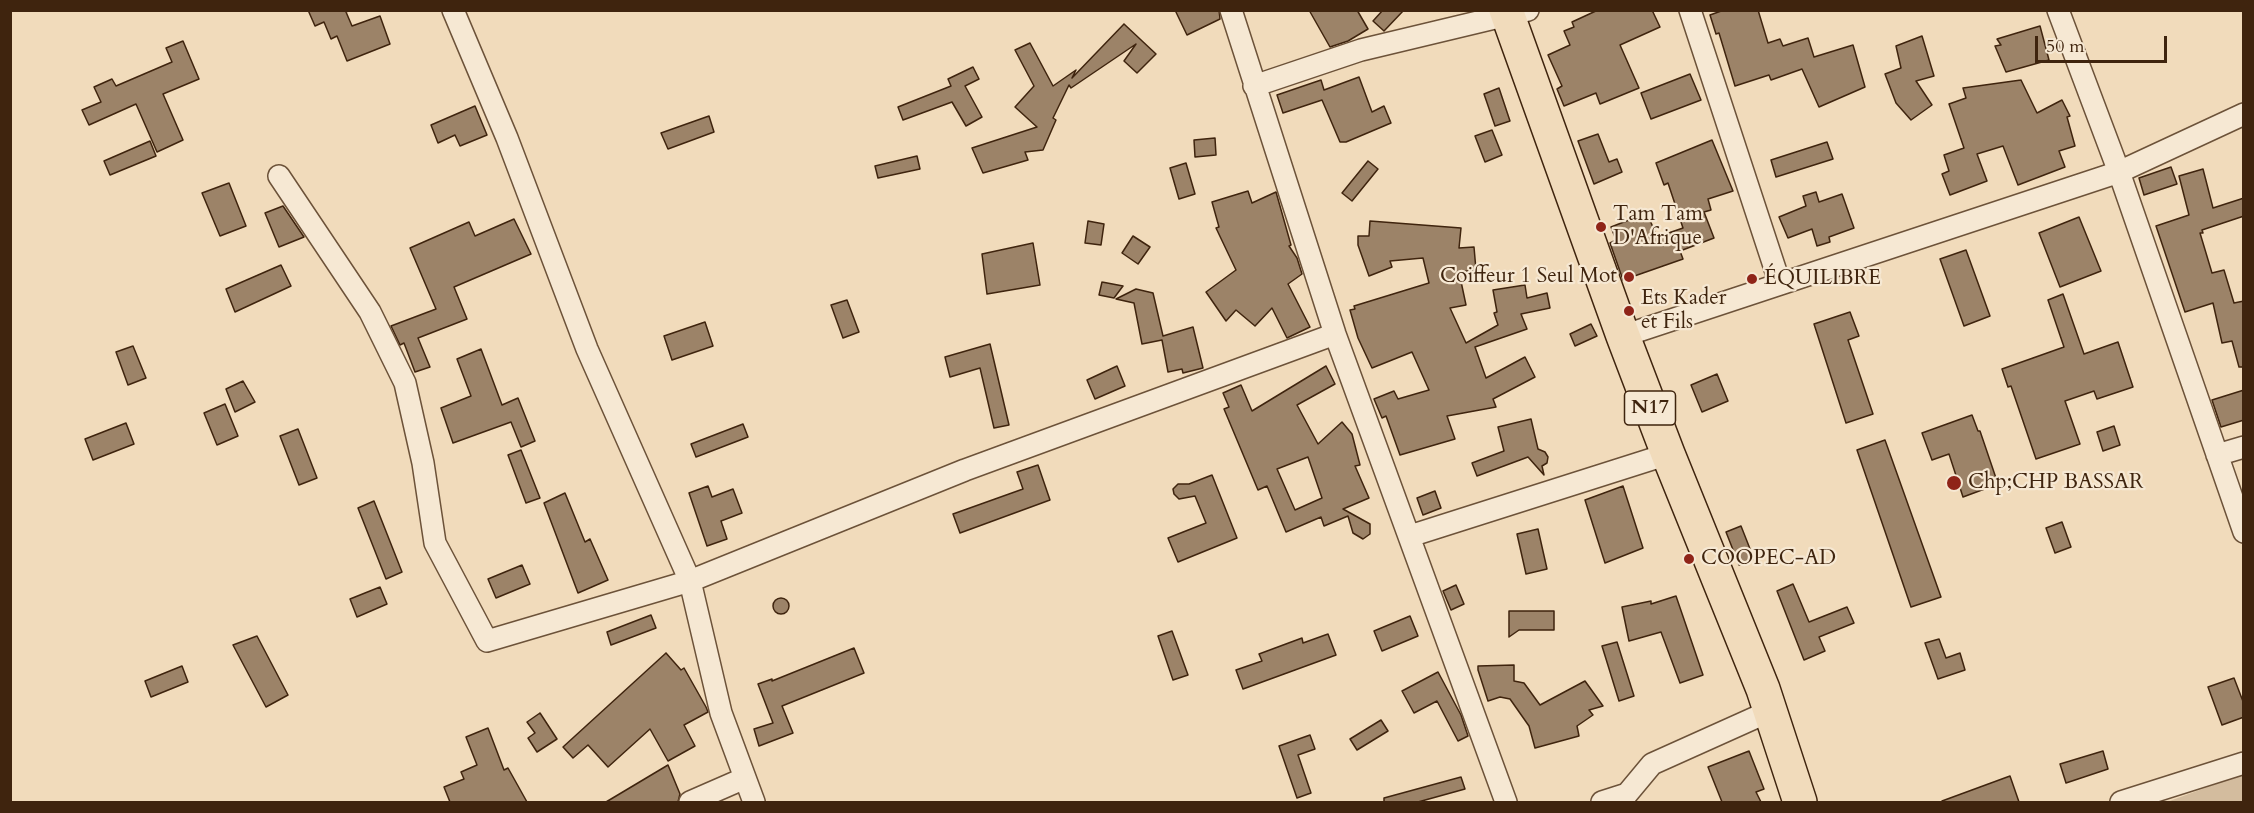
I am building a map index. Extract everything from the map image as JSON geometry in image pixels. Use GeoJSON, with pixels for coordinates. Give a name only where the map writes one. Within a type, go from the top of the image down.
{"type":"FeatureCollection","features":[{"type":"Feature","properties":{"kind":"main road","name":"N17"},"geometry":{"type":"LineString","coordinates":[[1514,12],[1623,336],[1770,711],[1800,802]]}},
{"type":"Feature","properties":{"kind":"street"},"geometry":{"type":"LineString","coordinates":[[453,10],[507,138],[587,349],[690,581],[721,712],[754,802]]}},
{"type":"Feature","properties":{"kind":"street"},"geometry":{"type":"LineString","coordinates":[[1230,10],[1335,334],[1506,802]]}},
{"type":"Feature","properties":{"kind":"street"},"geometry":{"type":"LineString","coordinates":[[1690,10],[1780,284]]}},
{"type":"Feature","properties":{"kind":"street"},"geometry":{"type":"LineString","coordinates":[[2058,10],[2119,172],[2244,532]]}},
{"type":"Feature","properties":{"kind":"street"},"geometry":{"type":"LineString","coordinates":[[1254,86],[1361,50],[1514,12]]}},
{"type":"Feature","properties":{"kind":"street"},"geometry":{"type":"LineString","coordinates":[[1623,336],[2119,172],[2244,114]]}},
{"type":"Feature","properties":{"kind":"street"},"geometry":{"type":"LineString","coordinates":[[279,176],[370,312],[405,383],[423,463],[435,543],[487,641],[690,581],[964,470],[1335,334]]}},
{"type":"Feature","properties":{"kind":"street"},"geometry":{"type":"LineString","coordinates":[[2217,456],[2244,447]]}},
{"type":"Feature","properties":{"kind":"street"},"geometry":{"type":"LineString","coordinates":[[1410,536],[1668,454]]}},
{"type":"Feature","properties":{"kind":"street"},"geometry":{"type":"LineString","coordinates":[[1602,802],[1627,794],[1652,764],[1770,711]]}},
{"type":"Feature","properties":{"kind":"street"},"geometry":{"type":"LineString","coordinates":[[2121,802],[2244,763]]}},
{"type":"Feature","properties":{"kind":"street"},"geometry":{"type":"LineString","coordinates":[[690,802],[745,778]]}},
{"type":"Feature","properties":{"kind":"shaded area"},"geometry":{"type":"Polygon","coordinates":[[[2243,774],[2243,802],[2167,802],[2243,774]]]}},
{"type":"Feature","properties":{"kind":"building"},"geometry":{"type":"Polygon","coordinates":[[[308,10],[350,10],[346,12],[352,26],[380,16],[390,44],[347,61],[337,36],[331,39],[324,22],[315,26],[308,10]]]}},
{"type":"Feature","properties":{"kind":"building"},"geometry":{"type":"Polygon","coordinates":[[[1175,10],[1219,10],[1220,19],[1187,35],[1175,10]]]}},
{"type":"Feature","properties":{"kind":"building"},"geometry":{"type":"Polygon","coordinates":[[[1309,10],[1357,10],[1368,29],[1348,41],[1330,47],[1309,10]]]}},
{"type":"Feature","properties":{"kind":"building"},"geometry":{"type":"Polygon","coordinates":[[[1383,10],[1404,10],[1384,31],[1373,21],[1383,10]]]}},
{"type":"Feature","properties":{"kind":"building"},"geometry":{"type":"Polygon","coordinates":[[[1598,10],[1652,10],[1660,27],[1620,45],[1639,88],[1600,104],[1596,93],[1564,106],[1557,89],[1562,86],[1548,55],[1570,45],[1564,31],[1574,27],[1572,22],[1598,10]]]}},
{"type":"Feature","properties":{"kind":"building"},"geometry":{"type":"Polygon","coordinates":[[[1724,10],[1758,10],[1768,43],[1780,39],[1783,46],[1808,38],[1814,57],[1853,45],[1865,87],[1819,107],[1802,69],[1771,80],[1769,75],[1735,86],[1719,33],[1716,34],[1710,15],[1724,10]]]}},
{"type":"Feature","properties":{"kind":"building"},"geometry":{"type":"Polygon","coordinates":[[[1124,24],[1156,54],[1137,73],[1124,61],[1136,44],[1071,88],[1069,85],[1053,118],[1056,120],[1043,150],[1025,152],[1028,160],[983,173],[972,148],[1037,127],[1015,107],[1034,86],[1015,50],[1030,43],[1053,86],[1076,70],[1072,78],[1124,24]]]}},
{"type":"Feature","properties":{"kind":"building"},"geometry":{"type":"Polygon","coordinates":[[[2040,26],[2049,60],[2006,72],[1995,46],[2001,45],[1997,39],[2040,26]]]}},
{"type":"Feature","properties":{"kind":"building"},"geometry":{"type":"Polygon","coordinates":[[[1922,36],[1934,76],[1916,81],[1932,105],[1911,120],[1896,103],[1885,74],[1901,68],[1896,46],[1922,36]]]}},
{"type":"Feature","properties":{"kind":"building"},"geometry":{"type":"Polygon","coordinates":[[[183,41],[199,79],[163,94],[183,140],[157,152],[136,104],[89,125],[82,110],[101,102],[94,87],[112,79],[116,86],[172,62],[166,48],[183,41]]]}},
{"type":"Feature","properties":{"kind":"building"},"geometry":{"type":"Polygon","coordinates":[[[973,67],[979,79],[965,86],[982,117],[966,126],[952,102],[903,120],[898,107],[951,86],[948,79],[973,67]]]}},
{"type":"Feature","properties":{"kind":"building"},"geometry":{"type":"Polygon","coordinates":[[[1690,74],[1701,100],[1651,119],[1641,93],[1690,74]]]}},
{"type":"Feature","properties":{"kind":"building"},"geometry":{"type":"Polygon","coordinates":[[[1359,77],[1372,112],[1384,106],[1391,123],[1346,142],[1340,142],[1322,100],[1283,113],[1277,95],[1321,80],[1324,90],[1359,77]]]}},
{"type":"Feature","properties":{"kind":"building"},"geometry":{"type":"Polygon","coordinates":[[[2021,80],[2037,113],[2062,100],[2070,116],[2067,117],[2075,146],[2059,151],[2065,167],[2018,185],[2003,146],[1977,154],[1987,181],[1950,195],[1942,174],[1949,171],[1944,155],[1964,148],[1949,104],[1966,98],[1963,88],[2021,80]]]}},
{"type":"Feature","properties":{"kind":"building"},"geometry":{"type":"Polygon","coordinates":[[[1499,88],[1510,121],[1495,126],[1484,94],[1499,88]]]}},
{"type":"Feature","properties":{"kind":"building"},"geometry":{"type":"Polygon","coordinates":[[[475,106],[487,135],[460,146],[455,135],[438,143],[431,125],[475,106]]]}},
{"type":"Feature","properties":{"kind":"building"},"geometry":{"type":"Polygon","coordinates":[[[709,116],[714,132],[668,149],[661,133],[709,116]]]}},
{"type":"Feature","properties":{"kind":"building"},"geometry":{"type":"Polygon","coordinates":[[[1492,130],[1502,155],[1485,162],[1475,136],[1492,130]]]}},
{"type":"Feature","properties":{"kind":"building"},"geometry":{"type":"Polygon","coordinates":[[[1598,134],[1609,162],[1617,159],[1622,172],[1594,184],[1578,141],[1598,134]]]}},
{"type":"Feature","properties":{"kind":"building"},"geometry":{"type":"Polygon","coordinates":[[[1215,138],[1216,155],[1195,157],[1194,140],[1215,138]]]}},
{"type":"Feature","properties":{"kind":"building"},"geometry":{"type":"Polygon","coordinates":[[[1712,140],[1733,191],[1708,199],[1711,210],[1704,212],[1714,238],[1680,251],[1683,259],[1623,280],[1610,243],[1616,240],[1611,227],[1647,213],[1657,237],[1683,228],[1668,183],[1664,185],[1656,163],[1712,140]]]}},
{"type":"Feature","properties":{"kind":"building"},"geometry":{"type":"Polygon","coordinates":[[[150,141],[156,156],[110,175],[104,161],[150,141]]]}},
{"type":"Feature","properties":{"kind":"building"},"geometry":{"type":"Polygon","coordinates":[[[1827,142],[1833,159],[1776,177],[1771,160],[1827,142]]]}},
{"type":"Feature","properties":{"kind":"building"},"geometry":{"type":"Polygon","coordinates":[[[917,156],[920,169],[878,178],[875,166],[917,156]]]}},
{"type":"Feature","properties":{"kind":"building"},"geometry":{"type":"Polygon","coordinates":[[[1368,161],[1378,169],[1352,201],[1342,193],[1368,161]]]}},
{"type":"Feature","properties":{"kind":"building"},"geometry":{"type":"Polygon","coordinates":[[[1186,163],[1195,194],[1179,199],[1170,168],[1186,163]]]}},
{"type":"Feature","properties":{"kind":"building"},"geometry":{"type":"Polygon","coordinates":[[[2171,167],[2177,184],[2144,195],[2139,178],[2171,167]]]}},
{"type":"Feature","properties":{"kind":"building"},"geometry":{"type":"Polygon","coordinates":[[[2203,169],[2213,208],[2244,198],[2244,216],[2202,230],[2203,233],[2200,233],[2212,273],[2224,270],[2234,303],[2244,301],[2244,367],[2239,367],[2232,341],[2222,343],[2213,303],[2185,312],[2156,226],[2189,215],[2179,176],[2203,169]]]}},
{"type":"Feature","properties":{"kind":"building"},"geometry":{"type":"Polygon","coordinates":[[[229,183],[246,226],[220,236],[202,193],[229,183]]]}},
{"type":"Feature","properties":{"kind":"building"},"geometry":{"type":"Polygon","coordinates":[[[1248,191],[1252,203],[1276,192],[1291,245],[1289,246],[1297,258],[1302,274],[1288,284],[1310,327],[1287,338],[1272,308],[1255,326],[1236,310],[1226,321],[1206,292],[1236,270],[1216,228],[1219,227],[1212,202],[1248,191]]]}},
{"type":"Feature","properties":{"kind":"building"},"geometry":{"type":"Polygon","coordinates":[[[1816,192],[1819,202],[1842,194],[1854,228],[1829,237],[1830,242],[1817,246],[1812,229],[1788,238],[1779,217],[1806,206],[1803,196],[1816,192]]]}},
{"type":"Feature","properties":{"kind":"building"},"geometry":{"type":"Polygon","coordinates":[[[283,206],[304,237],[279,247],[265,213],[283,206]]]}},
{"type":"Feature","properties":{"kind":"building"},"geometry":{"type":"Polygon","coordinates":[[[2079,217],[2101,271],[2060,287],[2039,233],[2079,217]]]}},
{"type":"Feature","properties":{"kind":"building"},"geometry":{"type":"Polygon","coordinates":[[[514,219],[531,254],[454,287],[467,319],[418,338],[430,367],[415,372],[404,343],[400,345],[391,326],[436,309],[410,248],[469,222],[475,236],[514,219]]]}},
{"type":"Feature","properties":{"kind":"building"},"geometry":{"type":"Polygon","coordinates":[[[1088,221],[1104,224],[1101,245],[1085,243],[1088,221]]]}},
{"type":"Feature","properties":{"kind":"building"},"geometry":{"type":"Polygon","coordinates":[[[1370,221],[1461,228],[1459,248],[1474,247],[1476,270],[1459,272],[1466,305],[1450,308],[1466,343],[1498,325],[1494,313],[1497,312],[1493,290],[1525,285],[1527,298],[1547,293],[1550,308],[1521,314],[1527,329],[1475,347],[1486,378],[1525,357],[1535,377],[1493,399],[1496,407],[1447,416],[1455,439],[1400,455],[1386,416],[1382,418],[1374,399],[1394,391],[1398,399],[1429,390],[1412,352],[1372,368],[1358,338],[1350,310],[1355,309],[1354,306],[1429,283],[1423,258],[1390,261],[1392,267],[1369,276],[1358,245],[1358,236],[1369,236],[1370,221]]]}},
{"type":"Feature","properties":{"kind":"building"},"geometry":{"type":"Polygon","coordinates":[[[1133,236],[1150,247],[1138,264],[1122,253],[1133,236]]]}},
{"type":"Feature","properties":{"kind":"building"},"geometry":{"type":"Polygon","coordinates":[[[1033,243],[1040,285],[987,294],[982,254],[1033,243]]]}},
{"type":"Feature","properties":{"kind":"building"},"geometry":{"type":"Polygon","coordinates":[[[1966,250],[1990,316],[1964,326],[1940,259],[1966,250]]]}},
{"type":"Feature","properties":{"kind":"building"},"geometry":{"type":"Polygon","coordinates":[[[281,265],[291,286],[235,312],[226,289],[281,265]]]}},
{"type":"Feature","properties":{"kind":"building"},"geometry":{"type":"Polygon","coordinates":[[[1102,282],[1123,286],[1114,298],[1099,295],[1102,282]]]}},
{"type":"Feature","properties":{"kind":"building"},"geometry":{"type":"Polygon","coordinates":[[[1136,289],[1153,293],[1163,336],[1193,327],[1203,368],[1183,373],[1182,369],[1168,372],[1162,340],[1142,344],[1134,303],[1116,299],[1136,289]]]}},
{"type":"Feature","properties":{"kind":"building"},"geometry":{"type":"Polygon","coordinates":[[[2063,294],[2084,354],[2118,342],[2133,387],[2097,399],[2094,391],[2065,401],[2080,444],[2036,459],[2011,386],[2008,387],[2002,369],[2064,347],[2048,300],[2063,294]]]}},
{"type":"Feature","properties":{"kind":"building"},"geometry":{"type":"Polygon","coordinates":[[[847,300],[859,332],[843,338],[831,305],[847,300]]]}},
{"type":"Feature","properties":{"kind":"building"},"geometry":{"type":"Polygon","coordinates":[[[1850,312],[1859,336],[1848,340],[1873,414],[1846,423],[1814,324],[1850,312]]]}},
{"type":"Feature","properties":{"kind":"building"},"geometry":{"type":"Polygon","coordinates":[[[705,322],[713,346],[672,360],[664,336],[705,322]]]}},
{"type":"Feature","properties":{"kind":"building"},"geometry":{"type":"Polygon","coordinates":[[[1591,324],[1597,336],[1575,346],[1570,334],[1591,324]]]}},
{"type":"Feature","properties":{"kind":"building"},"geometry":{"type":"Polygon","coordinates":[[[990,344],[1009,425],[994,428],[980,368],[950,377],[945,357],[990,344]]]}},
{"type":"Feature","properties":{"kind":"building"},"geometry":{"type":"Polygon","coordinates":[[[133,346],[146,378],[128,385],[116,352],[133,346]]]}},
{"type":"Feature","properties":{"kind":"building"},"geometry":{"type":"Polygon","coordinates":[[[481,349],[502,405],[518,398],[535,441],[521,447],[511,422],[453,443],[441,408],[471,396],[457,359],[481,349]]]}},
{"type":"Feature","properties":{"kind":"building"},"geometry":{"type":"Polygon","coordinates":[[[1117,366],[1125,386],[1095,399],[1087,380],[1117,366]]]}},
{"type":"Feature","properties":{"kind":"building"},"geometry":{"type":"Polygon","coordinates":[[[1326,366],[1335,384],[1297,405],[1318,444],[1342,422],[1352,434],[1360,465],[1355,466],[1369,498],[1343,509],[1370,524],[1370,534],[1363,539],[1353,533],[1348,516],[1324,526],[1321,517],[1286,532],[1267,486],[1258,490],[1224,409],[1229,407],[1223,393],[1241,385],[1252,411],[1326,366]],[[1308,457],[1277,469],[1295,510],[1322,498],[1308,457]]]}},
{"type":"Feature","properties":{"kind":"building"},"geometry":{"type":"Polygon","coordinates":[[[1717,374],[1728,401],[1702,412],[1691,385],[1717,374]]]}},
{"type":"Feature","properties":{"kind":"building"},"geometry":{"type":"Polygon","coordinates":[[[243,381],[255,402],[235,412],[226,389],[243,381]]]}},
{"type":"Feature","properties":{"kind":"building"},"geometry":{"type":"Polygon","coordinates":[[[2244,390],[2244,420],[2221,427],[2212,400],[2244,390]]]}},
{"type":"Feature","properties":{"kind":"building"},"geometry":{"type":"Polygon","coordinates":[[[225,404],[238,436],[217,445],[204,413],[225,404]]]}},
{"type":"Feature","properties":{"kind":"building"},"geometry":{"type":"Polygon","coordinates":[[[1972,415],[1980,431],[1998,484],[1963,497],[1949,454],[1932,460],[1922,433],[1972,415]]]}},
{"type":"Feature","properties":{"kind":"building"},"geometry":{"type":"Polygon","coordinates":[[[1531,419],[1538,449],[1545,452],[1548,457],[1547,463],[1542,466],[1544,475],[1528,457],[1477,476],[1472,463],[1504,451],[1498,427],[1531,419]]]}},
{"type":"Feature","properties":{"kind":"building"},"geometry":{"type":"Polygon","coordinates":[[[126,423],[134,444],[93,460],[85,439],[126,423]]]}},
{"type":"Feature","properties":{"kind":"building"},"geometry":{"type":"Polygon","coordinates":[[[743,424],[748,437],[696,457],[691,444],[743,424]]]}},
{"type":"Feature","properties":{"kind":"building"},"geometry":{"type":"Polygon","coordinates":[[[2114,426],[2120,445],[2103,451],[2097,432],[2114,426]]]}},
{"type":"Feature","properties":{"kind":"building"},"geometry":{"type":"Polygon","coordinates":[[[298,429],[317,478],[299,485],[280,436],[298,429]]]}},
{"type":"Feature","properties":{"kind":"building"},"geometry":{"type":"Polygon","coordinates":[[[1885,440],[1941,597],[1911,607],[1857,450],[1885,440]]]}},
{"type":"Feature","properties":{"kind":"building"},"geometry":{"type":"Polygon","coordinates":[[[521,450],[540,498],[526,503],[508,455],[521,450]]]}},
{"type":"Feature","properties":{"kind":"building"},"geometry":{"type":"Polygon","coordinates":[[[1038,465],[1050,500],[960,533],[953,514],[1023,489],[1017,472],[1038,465]]]}},
{"type":"Feature","properties":{"kind":"building"},"geometry":{"type":"Polygon","coordinates":[[[1212,475],[1237,538],[1178,562],[1168,538],[1206,523],[1195,496],[1179,499],[1173,489],[1178,484],[1189,484],[1212,475]]]}},
{"type":"Feature","properties":{"kind":"building"},"geometry":{"type":"Polygon","coordinates":[[[708,486],[712,497],[733,489],[742,513],[721,521],[727,539],[707,546],[689,493],[708,486]]]}},
{"type":"Feature","properties":{"kind":"building"},"geometry":{"type":"Polygon","coordinates":[[[1623,486],[1643,548],[1605,563],[1585,500],[1623,486]]]}},
{"type":"Feature","properties":{"kind":"building"},"geometry":{"type":"Polygon","coordinates":[[[1435,491],[1441,508],[1423,515],[1417,498],[1435,491]]]}},
{"type":"Feature","properties":{"kind":"building"},"geometry":{"type":"Polygon","coordinates":[[[565,493],[585,542],[590,539],[608,580],[578,593],[544,503],[565,493]]]}},
{"type":"Feature","properties":{"kind":"building"},"geometry":{"type":"Polygon","coordinates":[[[374,501],[402,572],[386,579],[358,508],[374,501]]]}},
{"type":"Feature","properties":{"kind":"building"},"geometry":{"type":"Polygon","coordinates":[[[2062,522],[2071,547],[2055,553],[2046,528],[2062,522]]]}},
{"type":"Feature","properties":{"kind":"building"},"geometry":{"type":"Polygon","coordinates":[[[1741,526],[1754,559],[1739,565],[1726,532],[1741,526]]]}},
{"type":"Feature","properties":{"kind":"building"},"geometry":{"type":"Polygon","coordinates":[[[1538,529],[1547,569],[1526,574],[1517,534],[1538,529]]]}},
{"type":"Feature","properties":{"kind":"building"},"geometry":{"type":"Polygon","coordinates":[[[522,565],[530,584],[496,598],[488,579],[522,565]]]}},
{"type":"Feature","properties":{"kind":"building"},"geometry":{"type":"Polygon","coordinates":[[[1793,584],[1809,622],[1847,607],[1854,623],[1819,637],[1825,651],[1804,660],[1777,591],[1793,584]]]}},
{"type":"Feature","properties":{"kind":"building"},"geometry":{"type":"Polygon","coordinates":[[[1456,585],[1464,604],[1451,610],[1443,591],[1456,585]]]}},
{"type":"Feature","properties":{"kind":"building"},"geometry":{"type":"Polygon","coordinates":[[[380,587],[387,604],[357,617],[350,599],[380,587]]]}},
{"type":"Feature","properties":{"kind":"building"},"geometry":{"type":"Polygon","coordinates":[[[1676,596],[1703,675],[1680,683],[1661,632],[1629,641],[1622,607],[1651,601],[1651,604],[1676,596]]]}},
{"type":"Feature","properties":{"kind":"building"},"geometry":{"type":"Polygon","coordinates":[[[781,598],[787,600],[789,606],[787,612],[781,614],[775,612],[773,606],[775,600],[781,598]]]}},
{"type":"Feature","properties":{"kind":"building"},"geometry":{"type":"Polygon","coordinates":[[[1509,611],[1554,611],[1554,630],[1519,630],[1509,637],[1509,611]]]}},
{"type":"Feature","properties":{"kind":"building"},"geometry":{"type":"Polygon","coordinates":[[[651,615],[656,628],[611,645],[607,632],[651,615]]]}},
{"type":"Feature","properties":{"kind":"building"},"geometry":{"type":"Polygon","coordinates":[[[1410,616],[1418,636],[1382,651],[1374,631],[1410,616]]]}},
{"type":"Feature","properties":{"kind":"building"},"geometry":{"type":"Polygon","coordinates":[[[1172,631],[1188,675],[1173,680],[1158,636],[1172,631]]]}},
{"type":"Feature","properties":{"kind":"building"},"geometry":{"type":"Polygon","coordinates":[[[1328,634],[1336,655],[1243,689],[1236,670],[1262,661],[1259,654],[1302,638],[1303,643],[1328,634]]]}},
{"type":"Feature","properties":{"kind":"building"},"geometry":{"type":"Polygon","coordinates":[[[257,636],[288,695],[266,707],[233,645],[257,636]]]}},
{"type":"Feature","properties":{"kind":"building"},"geometry":{"type":"Polygon","coordinates":[[[1939,639],[1946,658],[1960,653],[1965,670],[1938,679],[1925,643],[1939,639]]]}},
{"type":"Feature","properties":{"kind":"building"},"geometry":{"type":"Polygon","coordinates":[[[1617,642],[1634,696],[1619,701],[1602,646],[1617,642]]]}},
{"type":"Feature","properties":{"kind":"building"},"geometry":{"type":"Polygon","coordinates":[[[854,648],[864,673],[782,706],[793,733],[759,746],[754,729],[773,723],[758,684],[772,679],[772,681],[854,648]]]}},
{"type":"Feature","properties":{"kind":"building"},"geometry":{"type":"Polygon","coordinates":[[[666,653],[681,670],[684,668],[708,712],[684,725],[695,746],[668,761],[650,729],[608,767],[588,745],[573,758],[563,747],[666,653]]]}},
{"type":"Feature","properties":{"kind":"building"},"geometry":{"type":"Polygon","coordinates":[[[1514,665],[1514,681],[1524,683],[1540,705],[1585,681],[1603,706],[1589,710],[1593,715],[1577,726],[1579,736],[1535,748],[1529,726],[1510,699],[1500,697],[1488,701],[1478,670],[1478,666],[1514,665]]]}},
{"type":"Feature","properties":{"kind":"building"},"geometry":{"type":"Polygon","coordinates":[[[182,666],[188,682],[151,697],[145,681],[182,666]]]}},
{"type":"Feature","properties":{"kind":"building"},"geometry":{"type":"Polygon","coordinates":[[[1438,672],[1461,715],[1468,736],[1458,741],[1437,701],[1414,713],[1402,691],[1438,672]]]}},
{"type":"Feature","properties":{"kind":"building"},"geometry":{"type":"Polygon","coordinates":[[[2234,678],[2244,704],[2244,717],[2222,725],[2208,687],[2234,678]]]}},
{"type":"Feature","properties":{"kind":"building"},"geometry":{"type":"Polygon","coordinates":[[[540,713],[557,739],[537,752],[528,738],[535,733],[527,722],[540,713]]]}},
{"type":"Feature","properties":{"kind":"building"},"geometry":{"type":"Polygon","coordinates":[[[1381,720],[1388,731],[1357,750],[1350,739],[1381,720]]]}},
{"type":"Feature","properties":{"kind":"building"},"geometry":{"type":"Polygon","coordinates":[[[488,728],[504,770],[508,768],[527,802],[450,802],[444,787],[464,779],[461,772],[477,765],[466,737],[488,728]]]}},
{"type":"Feature","properties":{"kind":"building"},"geometry":{"type":"Polygon","coordinates":[[[1310,735],[1315,749],[1298,755],[1311,793],[1297,798],[1279,746],[1310,735]]]}},
{"type":"Feature","properties":{"kind":"building"},"geometry":{"type":"Polygon","coordinates":[[[1749,751],[1764,789],[1756,792],[1761,802],[1722,802],[1708,767],[1749,751]]]}},
{"type":"Feature","properties":{"kind":"building"},"geometry":{"type":"Polygon","coordinates":[[[2103,751],[2108,769],[2066,783],[2060,764],[2103,751]]]}},
{"type":"Feature","properties":{"kind":"building"},"geometry":{"type":"Polygon","coordinates":[[[668,765],[680,794],[678,802],[606,802],[668,765]]]}},
{"type":"Feature","properties":{"kind":"building"},"geometry":{"type":"Polygon","coordinates":[[[2010,776],[2019,802],[1942,802],[1942,801],[2010,776]]]}},
{"type":"Feature","properties":{"kind":"building"},"geometry":{"type":"Polygon","coordinates":[[[1461,777],[1465,789],[1418,802],[1384,802],[1384,798],[1461,777]]]}},
{"type":"Feature","properties":{"kind":"place","name":"Tam Tam D'Afrique"},"geometry":{"type":"Point","coordinates":[1601,227]}},
{"type":"Feature","properties":{"kind":"place","name":"Coiffeur 1 Seul Mot"},"geometry":{"type":"Point","coordinates":[1629,277]}},
{"type":"Feature","properties":{"kind":"place","name":"ÉQUILIBRE"},"geometry":{"type":"Point","coordinates":[1752,279]}},
{"type":"Feature","properties":{"kind":"place","name":"Ets Kader et Fils"},"geometry":{"type":"Point","coordinates":[1629,311]}},
{"type":"Feature","properties":{"kind":"place","name":"Chp;CHP BASSAR"},"geometry":{"type":"Point","coordinates":[1954,483]}},
{"type":"Feature","properties":{"kind":"place","name":"COOPEC-AD"},"geometry":{"type":"Point","coordinates":[1689,559]}}]}
